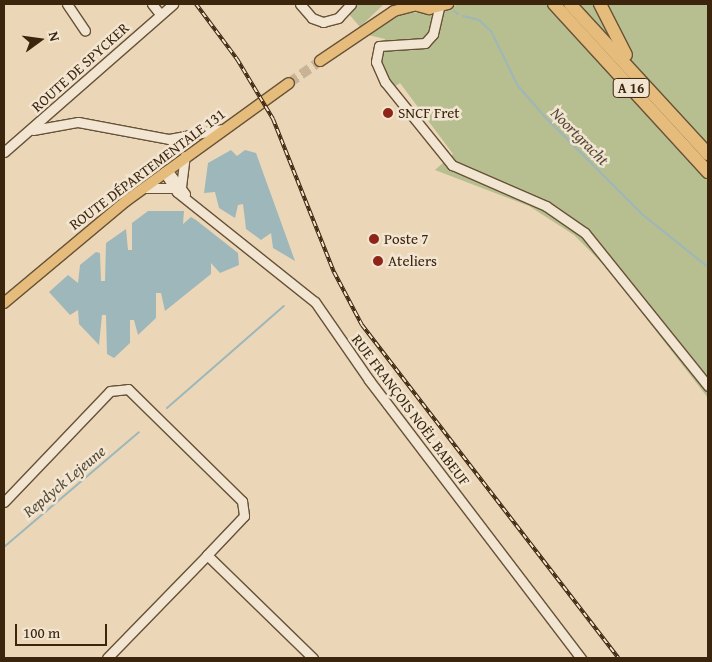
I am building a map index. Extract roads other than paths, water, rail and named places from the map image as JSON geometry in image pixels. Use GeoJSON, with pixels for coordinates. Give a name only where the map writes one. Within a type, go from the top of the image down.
{"type":"FeatureCollection","features":[{"type":"Feature","properties":{"kind":"highway"},"geometry":{"type":"LineString","coordinates":[[546,4],[605,60]]}},
{"type":"Feature","properties":{"kind":"highway","name":"A 16"},"geometry":{"type":"LineString","coordinates":[[554,4],[708,172]]}},
{"type":"Feature","properties":{"kind":"highway","name":"A 16"},"geometry":{"type":"LineString","coordinates":[[570,4],[708,154]]}},
{"type":"Feature","properties":{"kind":"highway"},"geometry":{"type":"LineString","coordinates":[[600,4],[620,46],[670,112]]}},
{"type":"Feature","properties":{"kind":"main road"},"geometry":{"type":"LineString","coordinates":[[364,30],[390,4]]}},
{"type":"Feature","properties":{"kind":"main road"},"geometry":{"type":"LineString","coordinates":[[320,61],[364,30],[412,5],[427,9],[444,6]]}},
{"type":"Feature","properties":{"kind":"main road","name":"ROUTE DÉPARTEMENTALE 131"},"geometry":{"type":"LineString","coordinates":[[4,303],[142,188],[288,83]]}},
{"type":"Feature","properties":{"kind":"main road","name":"ROUTE DÉPARTEMENTALE 131"},"geometry":{"type":"LineString","coordinates":[[4,307],[27,284]]}},
{"type":"Feature","properties":{"kind":"street"},"geometry":{"type":"LineString","coordinates":[[67,4],[85,31]]}},
{"type":"Feature","properties":{"kind":"street"},"geometry":{"type":"LineString","coordinates":[[152,4],[160,14]]}},
{"type":"Feature","properties":{"kind":"street","name":"ROUTE DE SPYCKER"},"geometry":{"type":"LineString","coordinates":[[4,152],[173,4]]}},
{"type":"Feature","properties":{"kind":"street"},"geometry":{"type":"LineString","coordinates":[[300,4],[312,18],[323,22],[338,18],[351,4]]}},
{"type":"Feature","properties":{"kind":"street"},"geometry":{"type":"LineString","coordinates":[[444,6],[431,38],[420,46],[388,42],[378,49],[376,65],[392,90],[452,165],[546,206],[585,233],[708,386]]}},
{"type":"Feature","properties":{"kind":"street"},"geometry":{"type":"LineString","coordinates":[[427,9],[434,27]]}},
{"type":"Feature","properties":{"kind":"street","name":"ROUTE DE SPYCKER"},"geometry":{"type":"LineString","coordinates":[[28,132],[78,122],[169,139],[223,129]]}},
{"type":"Feature","properties":{"kind":"street"},"geometry":{"type":"LineString","coordinates":[[183,192],[180,176],[186,156]]}},
{"type":"Feature","properties":{"kind":"street","name":"RUE FRANÇOIS NOËL BABEUF"},"geometry":{"type":"LineString","coordinates":[[165,171],[173,188],[315,302],[368,380],[581,658]]}},
{"type":"Feature","properties":{"kind":"street","name":"RUE FRANÇOIS NOËL BABEUF"},"geometry":{"type":"LineString","coordinates":[[165,171],[194,204]]}},
{"type":"Feature","properties":{"kind":"street"},"geometry":{"type":"LineString","coordinates":[[142,188],[173,188]]}},
{"type":"Feature","properties":{"kind":"street"},"geometry":{"type":"LineString","coordinates":[[4,502],[110,391],[125,388],[243,503],[244,516],[107,658]]}},
{"type":"Feature","properties":{"kind":"street"},"geometry":{"type":"LineString","coordinates":[[207,554],[313,658]]}},
{"type":"Feature","properties":{"kind":"water"},"geometry":{"type":"Polygon","coordinates":[[[231,150],[237,156],[245,150],[256,153],[295,261],[273,248],[271,233],[261,240],[246,229],[243,204],[238,205],[235,218],[219,208],[215,192],[204,193],[208,163],[231,150]]]}},
{"type":"Feature","properties":{"kind":"water"},"geometry":{"type":"Polygon","coordinates":[[[148,211],[184,211],[183,224],[191,217],[196,220],[238,253],[239,265],[220,273],[211,263],[211,274],[165,311],[161,293],[156,293],[156,318],[138,335],[134,320],[130,320],[130,343],[114,358],[107,354],[106,315],[102,315],[99,345],[79,324],[78,310],[70,315],[49,292],[68,275],[78,283],[80,265],[96,252],[100,253],[101,281],[105,281],[106,243],[126,229],[128,250],[132,250],[132,223],[148,211]]]}},
{"type":"Feature","properties":{"kind":"waterway","name":"Noortgracht"},"geometry":{"type":"LineString","coordinates":[[454,11],[458,14]]}},
{"type":"Feature","properties":{"kind":"waterway","name":"Noortgracht"},"geometry":{"type":"LineString","coordinates":[[463,16],[479,20],[491,31],[518,86],[543,115],[643,215],[708,267]]}},
{"type":"Feature","properties":{"kind":"waterway","name":"Repdyck Lejeune"},"geometry":{"type":"LineString","coordinates":[[167,408],[284,306]]}},
{"type":"Feature","properties":{"kind":"waterway","name":"Repdyck Lejeune"},"geometry":{"type":"LineString","coordinates":[[4,547],[139,432]]}},
{"type":"Feature","properties":{"kind":"tunnel"},"geometry":{"type":"LineString","coordinates":[[289,83],[320,61]]}},
{"type":"Feature","properties":{"kind":"railway"},"geometry":{"type":"LineString","coordinates":[[196,4],[237,59],[273,119],[334,272],[362,325],[618,658]]}},
{"type":"Feature","properties":{"kind":"place","name":"SNCF Fret"},"geometry":{"type":"Point","coordinates":[388,113]}},
{"type":"Feature","properties":{"kind":"place","name":"Poste 7"},"geometry":{"type":"Point","coordinates":[374,239]}},
{"type":"Feature","properties":{"kind":"place","name":"Ateliers"},"geometry":{"type":"Point","coordinates":[378,261]}}]}
